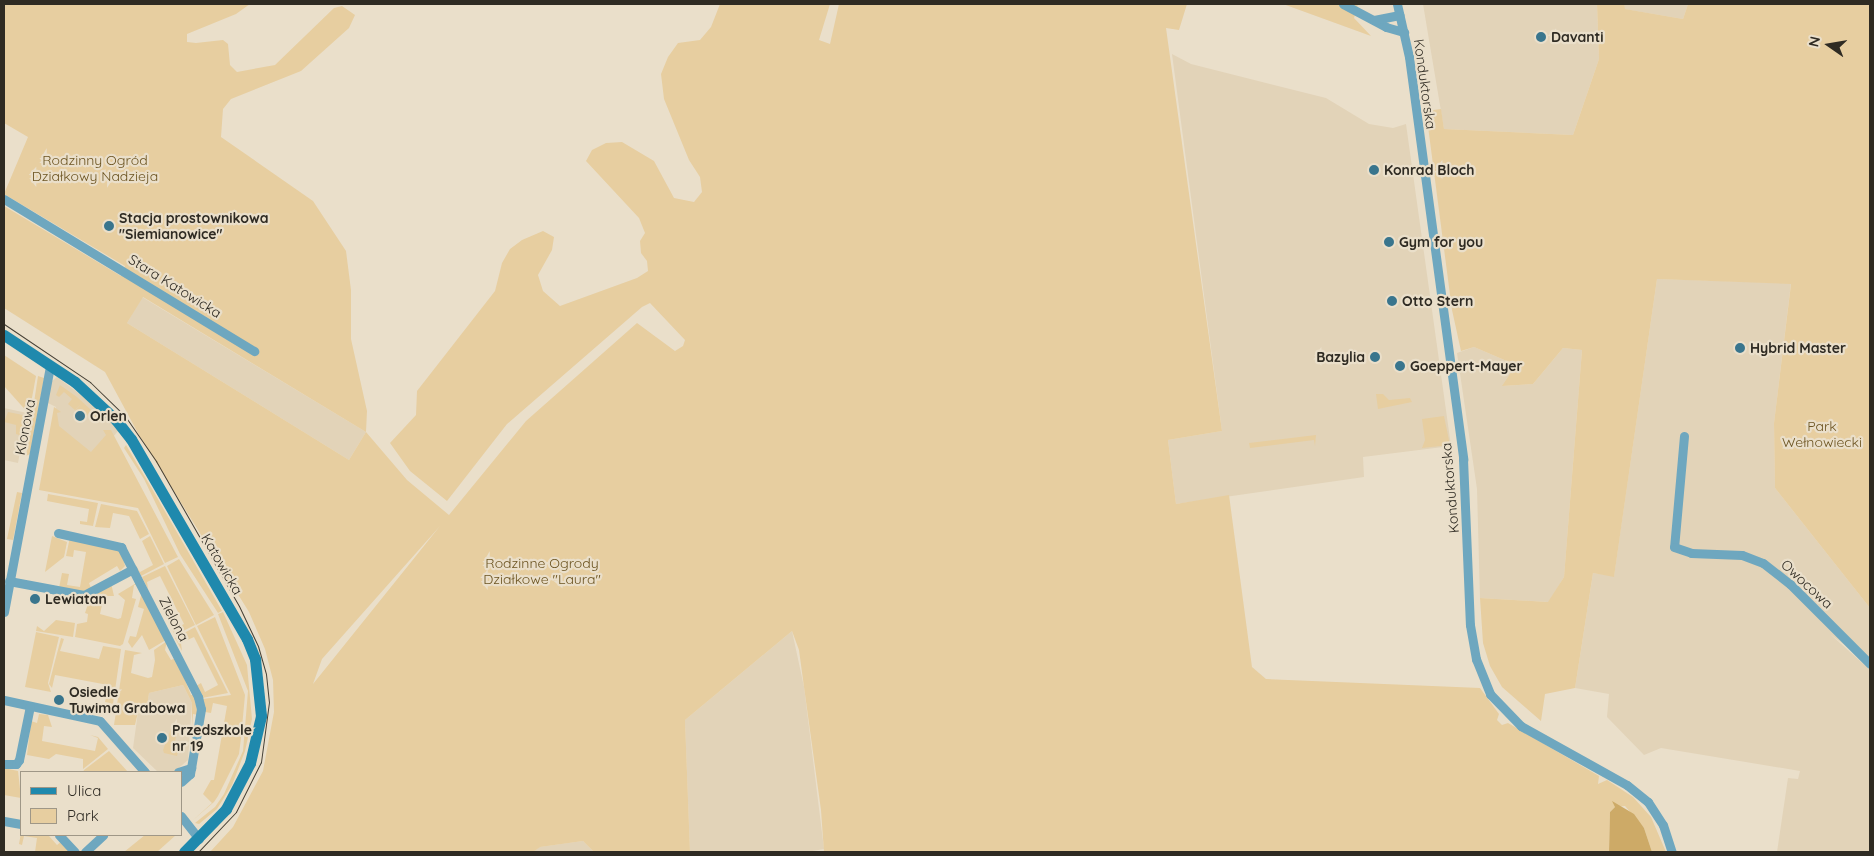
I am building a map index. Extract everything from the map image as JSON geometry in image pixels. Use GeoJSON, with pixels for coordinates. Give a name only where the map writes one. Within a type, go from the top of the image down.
{"type":"FeatureCollection","features":[{"type":"Feature","properties":{"kind":"main road","name":"Katowicka"},"geometry":{"type":"LineString","coordinates":[[4,335],[94,398],[131,439],[242,630],[255,659],[261,716],[250,763],[234,798],[199,839],[184,852]]}},
{"type":"Feature","properties":{"kind":"street","name":"Konduktorska"},"geometry":{"type":"LineString","coordinates":[[1343,4],[1394,31],[1404,32]]}},
{"type":"Feature","properties":{"kind":"street","name":"Konduktorska"},"geometry":{"type":"LineString","coordinates":[[1397,4],[1404,32],[1463,465],[1470,625],[1476,659],[1490,694],[1521,726],[1627,785],[1648,802],[1663,825],[1672,852]]}},
{"type":"Feature","properties":{"kind":"street"},"geometry":{"type":"LineString","coordinates":[[1374,20],[1400,15]]}},
{"type":"Feature","properties":{"kind":"street","name":"Stara Katowicka"},"geometry":{"type":"LineString","coordinates":[[4,200],[254,351]]}},
{"type":"Feature","properties":{"kind":"street","name":"Klonowa"},"geometry":{"type":"LineString","coordinates":[[4,612],[7,584],[50,366]]}},
{"type":"Feature","properties":{"kind":"street","name":"Owocowa"},"geometry":{"type":"LineString","coordinates":[[1684,436],[1674,546],[1691,553],[1742,555],[1763,563],[1790,584],[1870,664]]}},
{"type":"Feature","properties":{"kind":"street","name":"Zielona"},"geometry":{"type":"LineString","coordinates":[[58,533],[119,546],[133,569],[200,703],[190,774],[182,781]]}},
{"type":"Feature","properties":{"kind":"street"},"geometry":{"type":"LineString","coordinates":[[7,584],[84,595],[133,569]]}},
{"type":"Feature","properties":{"kind":"street"},"geometry":{"type":"LineString","coordinates":[[4,700],[100,721],[144,771]]}},
{"type":"Feature","properties":{"kind":"street"},"geometry":{"type":"LineString","coordinates":[[4,764],[16,764],[19,760],[30,706]]}},
{"type":"Feature","properties":{"kind":"street"},"geometry":{"type":"LineString","coordinates":[[181,771],[191,768]]}},
{"type":"Feature","properties":{"kind":"street"},"geometry":{"type":"LineString","coordinates":[[182,817],[199,839]]}},
{"type":"Feature","properties":{"kind":"street"},"geometry":{"type":"LineString","coordinates":[[4,821],[20,824]]}},
{"type":"Feature","properties":{"kind":"street"},"geometry":{"type":"LineString","coordinates":[[60,836],[75,852]]}},
{"type":"Feature","properties":{"kind":"street"},"geometry":{"type":"LineString","coordinates":[[85,852],[102,836]]}},
{"type":"Feature","properties":{"kind":"shaded area"},"geometry":{"type":"Polygon","coordinates":[[[1423,4],[1597,4],[1599,59],[1573,135],[1444,129],[1423,4]]]}},
{"type":"Feature","properties":{"kind":"shaded area"},"geometry":{"type":"Polygon","coordinates":[[[1624,4],[1688,4],[1683,19],[1624,9],[1624,4]]]}},
{"type":"Feature","properties":{"kind":"shaded area"},"geometry":{"type":"Polygon","coordinates":[[[1172,54],[1191,64],[1326,98],[1369,124],[1393,128],[1406,124],[1451,446],[1363,457],[1364,477],[1176,504],[1168,440],[1222,431],[1172,54]]]}},
{"type":"Feature","properties":{"kind":"shaded area"},"geometry":{"type":"Polygon","coordinates":[[[1657,279],[1791,283],[1774,423],[1775,488],[1870,608],[1870,664],[1830,634],[1870,670],[1870,852],[1777,852],[1788,778],[1798,779],[1800,771],[1661,748],[1644,755],[1607,717],[1609,694],[1575,688],[1593,573],[1614,576],[1657,279]]]}},
{"type":"Feature","properties":{"kind":"shaded area"},"geometry":{"type":"Polygon","coordinates":[[[142,297],[366,432],[349,460],[127,323],[142,297]]]}},
{"type":"Feature","properties":{"kind":"shaded area"},"geometry":{"type":"Polygon","coordinates":[[[1474,347],[1516,365],[1503,386],[1533,384],[1563,348],[1582,350],[1564,577],[1549,602],[1480,598],[1477,489],[1457,353],[1474,347]]]}},
{"type":"Feature","properties":{"kind":"shaded area","name":"Orlen"},"geometry":{"type":"Polygon","coordinates":[[[57,377],[102,411],[118,431],[95,459],[52,423],[56,407],[46,402],[51,382],[57,377]]]}},
{"type":"Feature","properties":{"kind":"shaded area"},"geometry":{"type":"Polygon","coordinates":[[[4,408],[27,413],[18,463],[4,460],[4,408]]]}},
{"type":"Feature","properties":{"kind":"shaded area"},"geometry":{"type":"Polygon","coordinates":[[[792,631],[804,687],[824,849],[807,852],[690,852],[685,720],[792,631]]]}},
{"type":"Feature","properties":{"kind":"shaded area","name":"Przedszkole nr 19"},"geometry":{"type":"Polygon","coordinates":[[[183,685],[192,703],[188,760],[175,771],[157,771],[133,748],[138,712],[146,713],[149,693],[183,685]]]}},
{"type":"Feature","properties":{"kind":"shaded area"},"geometry":{"type":"Polygon","coordinates":[[[1612,801],[1634,814],[1644,828],[1652,852],[1609,852],[1610,812],[1615,807],[1612,801]]]}},
{"type":"Feature","properties":{"kind":"shaded area"},"geometry":{"type":"Polygon","coordinates":[[[583,841],[594,852],[533,852],[539,847],[583,841]]]}},
{"type":"Feature","properties":{"kind":"green space"},"geometry":{"type":"Polygon","coordinates":[[[4,4],[250,4],[236,14],[187,34],[187,42],[223,40],[228,44],[230,65],[237,72],[275,65],[334,8],[342,6],[355,15],[349,28],[301,71],[231,99],[223,109],[221,137],[313,201],[346,251],[351,290],[351,339],[367,411],[366,432],[407,480],[449,515],[526,421],[637,323],[675,351],[683,346],[685,340],[650,303],[642,307],[507,424],[447,501],[410,471],[390,443],[416,415],[417,391],[495,291],[502,263],[510,249],[522,240],[543,231],[554,237],[552,250],[538,275],[543,291],[560,306],[637,278],[648,271],[647,261],[641,253],[640,241],[645,233],[639,218],[586,161],[592,150],[606,143],[622,142],[654,161],[674,198],[694,202],[702,192],[700,177],[689,160],[664,99],[661,74],[668,57],[678,43],[700,40],[711,27],[720,4],[830,4],[819,40],[830,44],[839,4],[1187,4],[1179,30],[1166,28],[1222,431],[1168,440],[1176,504],[1229,495],[1252,667],[1266,679],[1480,688],[1499,714],[1497,720],[1502,725],[1508,723],[1599,776],[1598,784],[1607,780],[1633,797],[1651,817],[1666,852],[1652,852],[1644,828],[1625,806],[1615,807],[1610,812],[1609,852],[824,852],[821,810],[799,650],[792,631],[685,720],[690,852],[594,852],[583,841],[540,847],[533,852],[210,852],[233,827],[263,771],[274,712],[273,680],[265,649],[249,612],[139,435],[105,372],[4,308],[4,206],[121,276],[125,266],[4,194],[28,137],[4,123],[4,4]],[[143,297],[127,323],[349,460],[366,432],[143,297]],[[440,526],[322,659],[313,684],[440,526]]]}},
{"type":"Feature","properties":{"kind":"green space"},"geometry":{"type":"Polygon","coordinates":[[[1283,4],[1358,4],[1354,18],[1371,36],[1283,4]]]}},
{"type":"Feature","properties":{"kind":"green space","name":"Park Wełnowiecki"},"geometry":{"type":"Polygon","coordinates":[[[1597,4],[1624,4],[1625,9],[1683,19],[1688,4],[1870,4],[1870,608],[1775,488],[1774,423],[1791,284],[1657,279],[1614,577],[1593,573],[1575,688],[1545,694],[1541,721],[1502,687],[1490,666],[1483,643],[1480,598],[1548,602],[1564,577],[1582,350],[1563,348],[1533,384],[1502,386],[1516,365],[1474,347],[1461,351],[1452,310],[1426,111],[1441,109],[1444,129],[1573,135],[1599,59],[1597,4]]]}},
{"type":"Feature","properties":{"kind":"green space"},"geometry":{"type":"Polygon","coordinates":[[[4,355],[36,376],[29,414],[4,386],[4,355]]]}},
{"type":"Feature","properties":{"kind":"green space"},"geometry":{"type":"Polygon","coordinates":[[[38,376],[44,378],[30,454],[26,456],[38,376]]]}},
{"type":"Feature","properties":{"kind":"green space"},"geometry":{"type":"Polygon","coordinates":[[[60,385],[77,397],[102,420],[91,418],[89,420],[89,413],[85,418],[81,415],[83,412],[75,411],[81,404],[75,410],[68,404],[72,399],[64,392],[59,397],[56,395],[60,385]]]}},
{"type":"Feature","properties":{"kind":"green space"},"geometry":{"type":"Polygon","coordinates":[[[1376,394],[1383,394],[1389,400],[1410,398],[1412,402],[1378,409],[1376,394]]]}},
{"type":"Feature","properties":{"kind":"green space"},"geometry":{"type":"Polygon","coordinates":[[[54,407],[61,412],[57,413],[59,426],[91,452],[106,435],[103,430],[111,430],[178,557],[165,563],[138,508],[39,490],[54,407]]]}},
{"type":"Feature","properties":{"kind":"green space"},"geometry":{"type":"Polygon","coordinates":[[[8,412],[23,415],[28,421],[21,455],[15,451],[19,435],[16,434],[16,425],[4,422],[8,412]]]}},
{"type":"Feature","properties":{"kind":"green space"},"geometry":{"type":"Polygon","coordinates":[[[1444,416],[1450,445],[1422,448],[1425,440],[1422,419],[1444,416]]]}},
{"type":"Feature","properties":{"kind":"green space"},"geometry":{"type":"Polygon","coordinates":[[[1316,435],[1315,446],[1314,440],[1250,448],[1249,443],[1316,435]]]}},
{"type":"Feature","properties":{"kind":"green space"},"geometry":{"type":"Polygon","coordinates":[[[126,445],[222,611],[218,613],[180,554],[144,479],[124,448],[126,445]]]}},
{"type":"Feature","properties":{"kind":"green space"},"geometry":{"type":"Polygon","coordinates":[[[17,492],[22,493],[13,540],[7,539],[17,492]]]}},
{"type":"Feature","properties":{"kind":"green space"},"geometry":{"type":"Polygon","coordinates":[[[48,494],[98,503],[93,526],[80,524],[80,521],[87,522],[89,509],[47,501],[48,494]]]}},
{"type":"Feature","properties":{"kind":"green space"},"geometry":{"type":"Polygon","coordinates":[[[101,504],[137,511],[149,534],[140,539],[129,516],[113,513],[110,528],[95,527],[101,504]]]}},
{"type":"Feature","properties":{"kind":"green space"},"geometry":{"type":"Polygon","coordinates":[[[52,536],[67,542],[64,557],[45,572],[52,536]]]}},
{"type":"Feature","properties":{"kind":"green space"},"geometry":{"type":"Polygon","coordinates":[[[150,536],[164,564],[141,576],[135,564],[140,572],[153,565],[142,541],[150,536]]]}},
{"type":"Feature","properties":{"kind":"green space"},"geometry":{"type":"Polygon","coordinates":[[[70,537],[121,550],[125,566],[120,571],[117,566],[89,583],[91,588],[84,591],[59,588],[62,573],[69,574],[67,585],[80,587],[86,552],[74,550],[73,557],[66,556],[70,537]]]}},
{"type":"Feature","properties":{"kind":"green space"},"geometry":{"type":"Polygon","coordinates":[[[179,559],[214,615],[196,625],[167,566],[179,559]]]}},
{"type":"Feature","properties":{"kind":"green space"},"geometry":{"type":"Polygon","coordinates":[[[165,566],[195,625],[175,635],[172,630],[184,624],[160,576],[147,582],[148,589],[142,577],[165,566]]]}},
{"type":"Feature","properties":{"kind":"green space"},"geometry":{"type":"Polygon","coordinates":[[[138,582],[139,585],[134,585],[132,598],[136,599],[123,644],[120,646],[75,637],[77,624],[87,622],[88,614],[85,613],[91,595],[111,583],[114,596],[104,596],[100,614],[118,619],[121,618],[125,600],[118,594],[138,582]]]}},
{"type":"Feature","properties":{"kind":"green space"},"geometry":{"type":"Polygon","coordinates":[[[142,592],[166,640],[149,650],[142,635],[132,648],[128,642],[130,636],[136,637],[144,609],[138,607],[142,592]]]}},
{"type":"Feature","properties":{"kind":"green space"},"geometry":{"type":"Polygon","coordinates":[[[223,612],[247,665],[252,719],[245,751],[232,785],[217,809],[199,824],[195,823],[215,807],[224,794],[243,751],[248,691],[218,614],[223,612]]]}},
{"type":"Feature","properties":{"kind":"green space"},"geometry":{"type":"Polygon","coordinates":[[[215,617],[245,695],[241,738],[239,754],[218,796],[214,802],[192,821],[212,803],[203,794],[211,780],[214,780],[227,706],[213,703],[211,713],[205,712],[203,699],[231,695],[197,626],[215,617]]]}},
{"type":"Feature","properties":{"kind":"green space"},"geometry":{"type":"Polygon","coordinates":[[[56,620],[75,623],[73,637],[36,631],[37,626],[44,631],[56,620]]]}},
{"type":"Feature","properties":{"kind":"green space"},"geometry":{"type":"Polygon","coordinates":[[[195,627],[228,693],[202,698],[196,686],[201,683],[205,692],[218,685],[194,637],[181,643],[182,651],[175,638],[195,627]]]}},
{"type":"Feature","properties":{"kind":"green space"},"geometry":{"type":"Polygon","coordinates":[[[36,632],[59,637],[48,683],[51,692],[25,687],[36,632]]]}},
{"type":"Feature","properties":{"kind":"green space"},"geometry":{"type":"Polygon","coordinates":[[[61,638],[64,639],[60,651],[99,659],[103,646],[121,649],[113,704],[105,702],[108,685],[55,675],[52,688],[49,684],[61,638]]]}},
{"type":"Feature","properties":{"kind":"green space"},"geometry":{"type":"Polygon","coordinates":[[[167,641],[165,650],[171,660],[176,658],[191,695],[194,695],[198,715],[193,714],[192,727],[192,703],[183,685],[149,693],[146,713],[138,712],[135,725],[114,725],[125,650],[142,653],[134,655],[131,673],[148,678],[152,677],[155,660],[154,650],[167,641]]]}},
{"type":"Feature","properties":{"kind":"green space"},"geometry":{"type":"Polygon","coordinates":[[[39,714],[48,715],[52,727],[44,726],[42,741],[95,751],[98,738],[90,735],[98,737],[108,749],[83,769],[83,759],[56,754],[49,759],[27,755],[31,721],[37,723],[39,714]]]}},
{"type":"Feature","properties":{"kind":"green space"},"geometry":{"type":"Polygon","coordinates":[[[172,726],[178,727],[175,741],[180,742],[177,756],[164,753],[163,750],[172,726]]]}},
{"type":"Feature","properties":{"kind":"green space"},"geometry":{"type":"Polygon","coordinates":[[[109,751],[127,771],[84,771],[109,751]]]}},
{"type":"Feature","properties":{"kind":"green space"},"geometry":{"type":"Polygon","coordinates":[[[4,768],[18,771],[20,798],[4,795],[4,768]]]}},
{"type":"Feature","properties":{"kind":"green space"},"geometry":{"type":"Polygon","coordinates":[[[20,836],[24,836],[22,845],[19,844],[20,836]]]}},
{"type":"Feature","properties":{"kind":"green space"},"geometry":{"type":"Polygon","coordinates":[[[24,836],[49,836],[57,845],[62,841],[72,852],[35,852],[37,838],[24,836]]]}},
{"type":"Feature","properties":{"kind":"green space"},"geometry":{"type":"Polygon","coordinates":[[[144,836],[175,836],[157,852],[124,852],[144,836]]]}},
{"type":"Feature","properties":{"kind":"tram line"},"geometry":{"type":"LineString","coordinates":[[4,324],[90,382],[125,416],[156,461],[239,606],[258,646],[266,674],[269,702],[261,762],[236,812],[198,852]]}},
{"type":"Feature","properties":{"kind":"place","name":"Davanti"},"geometry":{"type":"Point","coordinates":[1541,37]}},
{"type":"Feature","properties":{"kind":"place","name":"Konrad Bloch"},"geometry":{"type":"Point","coordinates":[1374,170]}},
{"type":"Feature","properties":{"kind":"place","name":"Stacja prostownikowa \"Siemianowice\""},"geometry":{"type":"Point","coordinates":[109,226]}},
{"type":"Feature","properties":{"kind":"place","name":"Gym for you"},"geometry":{"type":"Point","coordinates":[1389,242]}},
{"type":"Feature","properties":{"kind":"place","name":"Otto Stern"},"geometry":{"type":"Point","coordinates":[1392,301]}},
{"type":"Feature","properties":{"kind":"place","name":"Hybrid Master"},"geometry":{"type":"Point","coordinates":[1740,348]}},
{"type":"Feature","properties":{"kind":"place","name":"Bazylia"},"geometry":{"type":"Point","coordinates":[1375,357]}},
{"type":"Feature","properties":{"kind":"place","name":"Goeppert-Mayer"},"geometry":{"type":"Point","coordinates":[1400,366]}},
{"type":"Feature","properties":{"kind":"place","name":"Orlen"},"geometry":{"type":"Point","coordinates":[80,416]}},
{"type":"Feature","properties":{"kind":"place","name":"Lewiatan"},"geometry":{"type":"Point","coordinates":[35,599]}},
{"type":"Feature","properties":{"kind":"place","name":"Osiedle Tuwima Grabowa"},"geometry":{"type":"Point","coordinates":[59,700]}},
{"type":"Feature","properties":{"kind":"place","name":"Przedszkole nr 19"},"geometry":{"type":"Point","coordinates":[162,738]}},
{"type":"Feature","properties":{"kind":"park label","name":"Rodzinny Ogród Działkowy Nadzieja"},"geometry":{"type":"Point","coordinates":[95,168]}},
{"type":"Feature","properties":{"kind":"park label","name":"Rodzinne Ogrody Działkowe \"Laura\""},"geometry":{"type":"Point","coordinates":[542,572]}}]}
